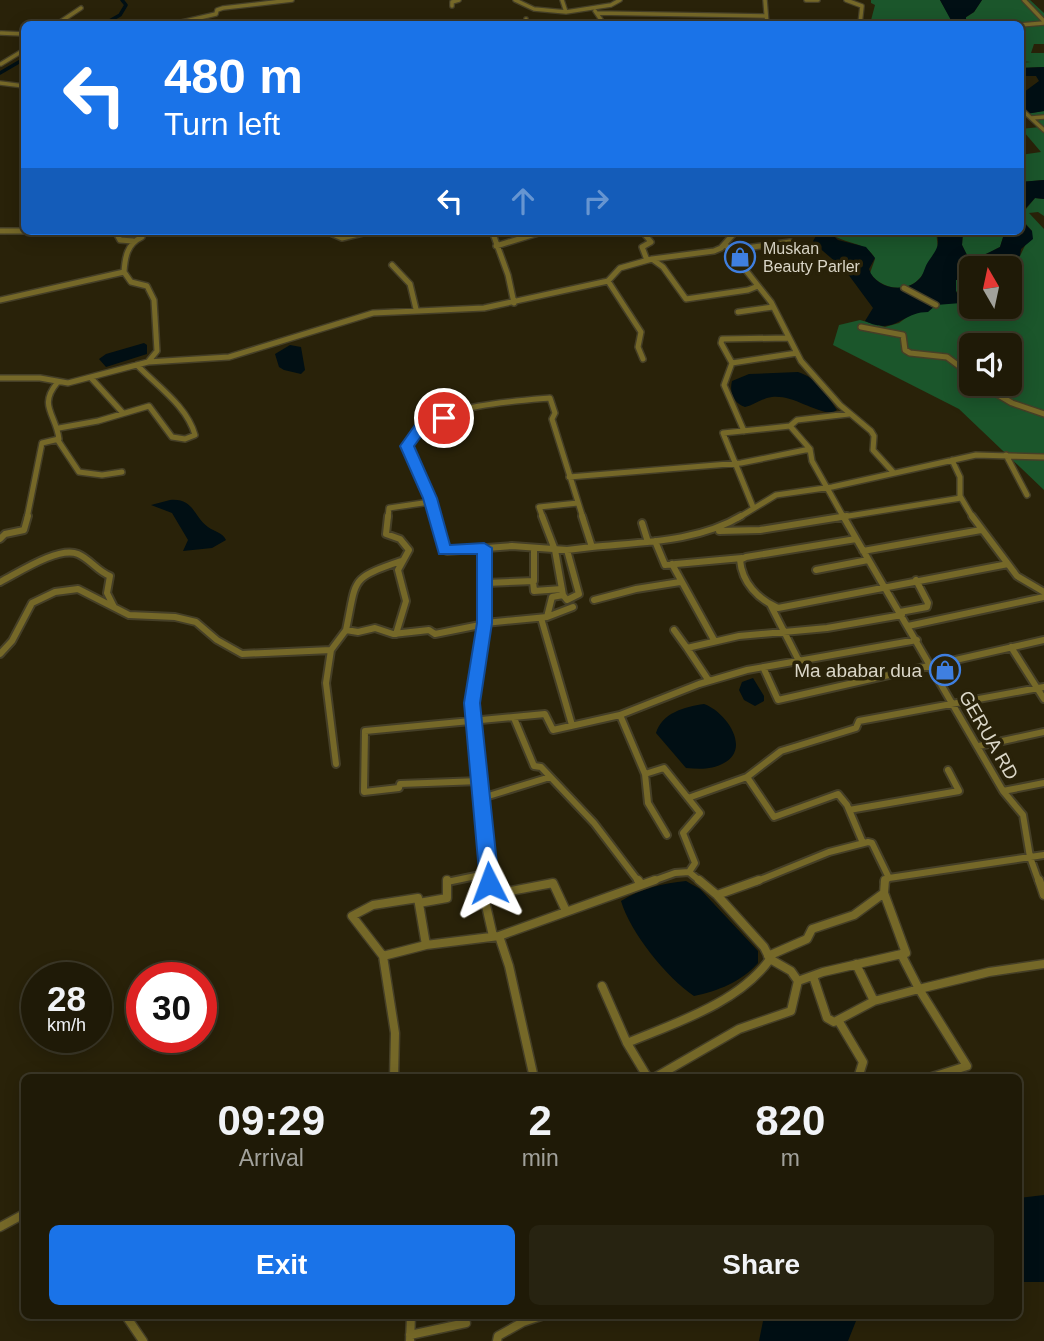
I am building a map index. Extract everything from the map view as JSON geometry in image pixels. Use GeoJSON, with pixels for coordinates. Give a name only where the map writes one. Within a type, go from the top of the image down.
{"type":"FeatureCollection","features":[{"type":"Feature","properties":{"kind":"street"},"geometry":{"type":"LineString","coordinates":[[186,21],[216,14],[217,10],[223,8],[292,0]]}},
{"type":"Feature","properties":{"kind":"street"},"geometry":{"type":"LineString","coordinates":[[452,6],[452,2],[459,0]]}},
{"type":"Feature","properties":{"kind":"street"},"geometry":{"type":"LineString","coordinates":[[515,0],[534,9],[566,12],[593,6],[612,6],[620,0]]}},
{"type":"Feature","properties":{"kind":"street"},"geometry":{"type":"LineString","coordinates":[[562,0],[566,12]]}},
{"type":"Feature","properties":{"kind":"street"},"geometry":{"type":"LineString","coordinates":[[765,0],[767,21]]}},
{"type":"Feature","properties":{"kind":"street"},"geometry":{"type":"LineString","coordinates":[[806,0],[818,0]]}},
{"type":"Feature","properties":{"kind":"street"},"geometry":{"type":"LineString","coordinates":[[846,0],[862,6],[860,21]]}},
{"type":"Feature","properties":{"kind":"street"},"geometry":{"type":"LineString","coordinates":[[1024,0],[1043,19]]}},
{"type":"Feature","properties":{"kind":"street"},"geometry":{"type":"LineString","coordinates":[[593,6],[602,21]]}},
{"type":"Feature","properties":{"kind":"street"},"geometry":{"type":"LineString","coordinates":[[612,6],[614,12]]}},
{"type":"Feature","properties":{"kind":"street"},"geometry":{"type":"LineString","coordinates":[[62,21],[81,8]]}},
{"type":"Feature","properties":{"kind":"street"},"geometry":{"type":"LineString","coordinates":[[597,13],[659,12],[766,16]]}},
{"type":"Feature","properties":{"kind":"street"},"geometry":{"type":"LineString","coordinates":[[686,20],[687,14]]}},
{"type":"Feature","properties":{"kind":"street"},"geometry":{"type":"LineString","coordinates":[[749,16],[750,21]]}},
{"type":"Feature","properties":{"kind":"street"},"geometry":{"type":"LineString","coordinates":[[1024,24],[1043,19]]}},
{"type":"Feature","properties":{"kind":"street"},"geometry":{"type":"LineString","coordinates":[[0,33],[21,34]]}},
{"type":"Feature","properties":{"kind":"street"},"geometry":{"type":"LineString","coordinates":[[1,65],[21,52]]}},
{"type":"Feature","properties":{"kind":"street"},"geometry":{"type":"LineString","coordinates":[[1,65],[2,55]]}},
{"type":"Feature","properties":{"kind":"street"},"geometry":{"type":"LineString","coordinates":[[0,83],[21,86]]}},
{"type":"Feature","properties":{"kind":"street"},"geometry":{"type":"LineString","coordinates":[[1024,112],[1044,130]]}},
{"type":"Feature","properties":{"kind":"street"},"geometry":{"type":"LineString","coordinates":[[1031,118],[1044,117]]}},
{"type":"Feature","properties":{"kind":"street"},"geometry":{"type":"LineString","coordinates":[[0,231],[21,231]]}},
{"type":"Feature","properties":{"kind":"street"},"geometry":{"type":"LineString","coordinates":[[117,235],[120,240],[133,241],[142,235]]}},
{"type":"Feature","properties":{"kind":"street"},"geometry":{"type":"LineString","coordinates":[[335,235],[342,238],[354,235]]}},
{"type":"Feature","properties":{"kind":"street"},"geometry":{"type":"LineString","coordinates":[[493,235],[509,275],[514,303]]}},
{"type":"Feature","properties":{"kind":"street"},"geometry":{"type":"LineString","coordinates":[[496,246],[532,235]]}},
{"type":"Feature","properties":{"kind":"street"},"geometry":{"type":"LineString","coordinates":[[645,235],[651,242],[642,247],[649,260],[663,267],[686,299],[748,290],[758,286]]}},
{"type":"Feature","properties":{"kind":"street"},"geometry":{"type":"LineString","coordinates":[[0,378],[40,378],[57,383],[92,379],[148,362],[229,357],[373,313],[484,308],[514,303],[608,281],[620,268],[649,260],[714,251],[733,235]]}},
{"type":"Feature","properties":{"kind":"street"},"geometry":{"type":"LineString","coordinates":[[133,241],[125,255],[124,272],[131,282],[147,286],[154,299],[157,351],[148,362]]}},
{"type":"Feature","properties":{"kind":"street"},"geometry":{"type":"LineString","coordinates":[[731,250],[790,242]]}},
{"type":"Feature","properties":{"kind":"street"},"geometry":{"type":"LineString","coordinates":[[725,244],[773,307],[797,353],[850,414],[871,431],[874,436],[873,450],[893,472]]}},
{"type":"Feature","properties":{"kind":"street"},"geometry":{"type":"LineString","coordinates":[[392,265],[401,271],[415,290],[416,309]]}},
{"type":"Feature","properties":{"kind":"street"},"geometry":{"type":"LineString","coordinates":[[0,300],[124,272]]}},
{"type":"Feature","properties":{"kind":"street"},"geometry":{"type":"LineString","coordinates":[[608,281],[641,332],[638,348],[643,359]]}},
{"type":"Feature","properties":{"kind":"street"},"geometry":{"type":"LineString","coordinates":[[904,288],[936,305]]}},
{"type":"Feature","properties":{"kind":"street"},"geometry":{"type":"LineString","coordinates":[[738,312],[773,307]]}},
{"type":"Feature","properties":{"kind":"street"},"geometry":{"type":"LineString","coordinates":[[861,327],[903,335],[905,349],[911,354],[923,358],[937,355],[959,364]]}},
{"type":"Feature","properties":{"kind":"street"},"geometry":{"type":"LineString","coordinates":[[744,431],[724,384],[732,363],[722,339],[789,338]]}},
{"type":"Feature","properties":{"kind":"street"},"geometry":{"type":"LineString","coordinates":[[732,363],[797,353]]}},
{"type":"Feature","properties":{"kind":"street"},"geometry":{"type":"LineString","coordinates":[[59,428],[149,407],[172,437],[186,439],[195,435],[192,424],[184,413],[137,365]]}},
{"type":"Feature","properties":{"kind":"street"},"geometry":{"type":"LineString","coordinates":[[92,379],[122,412]]}},
{"type":"Feature","properties":{"kind":"street"},"geometry":{"type":"LineString","coordinates":[[0,539],[5,534],[23,530],[33,498],[42,443],[59,439],[59,428],[45,404],[46,397],[57,383]]}},
{"type":"Feature","properties":{"kind":"street"},"geometry":{"type":"LineString","coordinates":[[1000,396],[1044,414]]}},
{"type":"Feature","properties":{"kind":"street"},"geometry":{"type":"LineString","coordinates":[[592,548],[552,419],[555,413],[550,398],[472,410],[420,428],[407,446],[430,502],[444,551],[512,546],[555,550],[592,548],[713,531],[760,530],[961,498]]}},
{"type":"Feature","properties":{"kind":"street"},"geometry":{"type":"LineString","coordinates":[[753,507],[723,433],[790,426],[797,419],[850,414]]}},
{"type":"Feature","properties":{"kind":"street","name":"GERUA RD"},"geometry":{"type":"LineString","coordinates":[[790,426],[810,449],[812,461],[826,488],[917,639],[1003,791],[1023,815],[1030,857],[1044,895]]}},
{"type":"Feature","properties":{"kind":"street"},"geometry":{"type":"LineString","coordinates":[[57,439],[79,472],[102,475],[122,472]]}},
{"type":"Feature","properties":{"kind":"street"},"geometry":{"type":"LineString","coordinates":[[569,477],[735,463],[810,449]]}},
{"type":"Feature","properties":{"kind":"street"},"geometry":{"type":"LineString","coordinates":[[1006,455],[1027,495]]}},
{"type":"Feature","properties":{"kind":"street"},"geometry":{"type":"LineString","coordinates":[[713,531],[776,495],[826,488],[952,460],[1006,455],[1044,457]]}},
{"type":"Feature","properties":{"kind":"street"},"geometry":{"type":"LineString","coordinates":[[952,460],[960,477],[961,498],[981,530],[1017,576],[1044,595]]}},
{"type":"Feature","properties":{"kind":"street"},"geometry":{"type":"LineString","coordinates":[[396,634],[406,601],[398,570],[408,550],[405,541],[386,534],[389,508],[430,502]]}},
{"type":"Feature","properties":{"kind":"street"},"geometry":{"type":"LineString","coordinates":[[567,550],[579,594],[567,600],[562,592],[555,550],[539,507],[578,503]]}},
{"type":"Feature","properties":{"kind":"street"},"geometry":{"type":"LineString","coordinates":[[642,523],[665,565],[746,558],[856,539]]}},
{"type":"Feature","properties":{"kind":"street"},"geometry":{"type":"LineString","coordinates":[[863,551],[981,530]]}},
{"type":"Feature","properties":{"kind":"street"},"geometry":{"type":"LineString","coordinates":[[484,548],[485,623],[472,703],[490,873],[489,883],[482,888],[496,936],[509,966],[533,1074]]}},
{"type":"Feature","properties":{"kind":"street"},"geometry":{"type":"LineString","coordinates":[[534,549],[534,591],[562,592]]}},
{"type":"Feature","properties":{"kind":"street"},"geometry":{"type":"LineString","coordinates":[[0,582],[52,556],[71,551],[80,554],[99,573],[110,576],[107,593],[115,609]]}},
{"type":"Feature","properties":{"kind":"street"},"geometry":{"type":"LineString","coordinates":[[746,558],[740,560],[746,583],[771,606],[799,661]]}},
{"type":"Feature","properties":{"kind":"street"},"geometry":{"type":"LineString","coordinates":[[336,764],[326,683],[331,650],[346,630],[356,584],[364,574],[403,560]]}},
{"type":"Feature","properties":{"kind":"street"},"geometry":{"type":"LineString","coordinates":[[816,570],[868,560]]}},
{"type":"Feature","properties":{"kind":"street"},"geometry":{"type":"LineString","coordinates":[[672,564],[714,640]]}},
{"type":"Feature","properties":{"kind":"street"},"geometry":{"type":"LineString","coordinates":[[771,606],[778,608],[1008,564]]}},
{"type":"Feature","properties":{"kind":"street"},"geometry":{"type":"LineString","coordinates":[[687,648],[714,640],[827,628],[927,607],[928,603],[916,580]]}},
{"type":"Feature","properties":{"kind":"street"},"geometry":{"type":"LineString","coordinates":[[486,583],[533,581]]}},
{"type":"Feature","properties":{"kind":"street"},"geometry":{"type":"LineString","coordinates":[[594,600],[636,589],[680,582]]}},
{"type":"Feature","properties":{"kind":"street"},"geometry":{"type":"LineString","coordinates":[[0,654],[10,645],[32,600],[43,594],[78,589],[129,615],[190,620],[216,640],[242,654],[331,650]]}},
{"type":"Feature","properties":{"kind":"street"},"geometry":{"type":"LineString","coordinates":[[562,592],[552,597],[544,618],[572,725]]}},
{"type":"Feature","properties":{"kind":"street"},"geometry":{"type":"LineString","coordinates":[[908,626],[1044,595]]}},
{"type":"Feature","properties":{"kind":"street"},"geometry":{"type":"LineString","coordinates":[[346,630],[358,632],[374,628],[396,634],[429,629],[435,634],[485,623],[544,618],[573,607]]}},
{"type":"Feature","properties":{"kind":"street"},"geometry":{"type":"LineString","coordinates":[[674,630],[709,681]]}},
{"type":"Feature","properties":{"kind":"street"},"geometry":{"type":"LineString","coordinates":[[480,781],[400,784],[399,788],[364,792],[365,732],[545,714],[553,730],[620,715],[709,681],[763,667],[917,639]]}},
{"type":"Feature","properties":{"kind":"street"},"geometry":{"type":"LineString","coordinates":[[763,667],[778,700],[1044,640]]}},
{"type":"Feature","properties":{"kind":"street"},"geometry":{"type":"LineString","coordinates":[[1011,648],[1041,688],[1044,699]]}},
{"type":"Feature","properties":{"kind":"street"},"geometry":{"type":"LineString","coordinates":[[688,799],[747,777],[781,751],[839,735],[856,728],[859,722],[1041,688]]}},
{"type":"Feature","properties":{"kind":"street"},"geometry":{"type":"LineString","coordinates":[[620,715],[645,774],[649,805],[667,835]]}},
{"type":"Feature","properties":{"kind":"street"},"geometry":{"type":"LineString","coordinates":[[514,718],[534,766],[541,767],[594,823],[641,884]]}},
{"type":"Feature","properties":{"kind":"street"},"geometry":{"type":"LineString","coordinates":[[979,746],[1044,732]]}},
{"type":"Feature","properties":{"kind":"street"},"geometry":{"type":"LineString","coordinates":[[645,774],[664,768],[700,813],[683,834],[695,863],[689,872]]}},
{"type":"Feature","properties":{"kind":"street"},"geometry":{"type":"LineString","coordinates":[[849,810],[959,791],[948,770]]}},
{"type":"Feature","properties":{"kind":"street"},"geometry":{"type":"LineString","coordinates":[[482,798],[550,776]]}},
{"type":"Feature","properties":{"kind":"street"},"geometry":{"type":"LineString","coordinates":[[747,777],[774,817],[838,794],[849,810],[863,843]]}},
{"type":"Feature","properties":{"kind":"street"},"geometry":{"type":"LineString","coordinates":[[1003,791],[1044,783]]}},
{"type":"Feature","properties":{"kind":"street"},"geometry":{"type":"LineString","coordinates":[[716,895],[738,890],[812,857],[863,843],[872,843],[889,878]]}},
{"type":"Feature","properties":{"kind":"street"},"geometry":{"type":"LineString","coordinates":[[798,981],[906,953],[884,893],[884,881],[889,878],[1044,855]]}},
{"type":"Feature","properties":{"kind":"street"},"geometry":{"type":"LineString","coordinates":[[383,956],[426,945],[496,936],[539,923],[641,884],[675,873],[689,872],[748,928],[769,957],[791,971],[798,981],[791,1012],[739,1028],[661,1074]]}},
{"type":"Feature","properties":{"kind":"street"},"geometry":{"type":"LineString","coordinates":[[419,903],[447,898],[447,880],[490,873]]}},
{"type":"Feature","properties":{"kind":"street"},"geometry":{"type":"LineString","coordinates":[[484,897],[553,883],[566,911]]}},
{"type":"Feature","properties":{"kind":"street"},"geometry":{"type":"LineString","coordinates":[[627,1043],[675,1022],[748,983],[765,970],[769,957],[807,939],[812,929],[854,915],[884,893]]}},
{"type":"Feature","properties":{"kind":"street"},"geometry":{"type":"LineString","coordinates":[[394,1074],[395,1034],[383,956],[368,939],[352,916],[353,913],[374,905],[418,898],[426,945]]}},
{"type":"Feature","properties":{"kind":"street"},"geometry":{"type":"LineString","coordinates":[[901,954],[919,989],[967,1066],[942,1074]]}},
{"type":"Feature","properties":{"kind":"street"},"geometry":{"type":"LineString","coordinates":[[856,964],[874,1001]]}},
{"type":"Feature","properties":{"kind":"street"},"geometry":{"type":"LineString","coordinates":[[813,976],[827,1018],[834,1022],[874,1001],[989,972],[1044,964]]}},
{"type":"Feature","properties":{"kind":"street"},"geometry":{"type":"LineString","coordinates":[[601,986],[627,1043],[646,1074]]}},
{"type":"Feature","properties":{"kind":"street"},"geometry":{"type":"LineString","coordinates":[[838,1020],[863,1062],[860,1074]]}},
{"type":"Feature","properties":{"kind":"street"},"geometry":{"type":"LineString","coordinates":[[0,1227],[21,1215]]}},
{"type":"Feature","properties":{"kind":"street"},"geometry":{"type":"LineString","coordinates":[[128,1319],[143,1341]]}},
{"type":"Feature","properties":{"kind":"street"},"geometry":{"type":"LineString","coordinates":[[411,1319],[410,1338],[466,1323]]}},
{"type":"Feature","properties":{"kind":"street"},"geometry":{"type":"LineString","coordinates":[[497,1341],[498,1336],[532,1319]]}},
{"type":"Feature","properties":{"kind":"green space"},"geometry":{"type":"Polygon","coordinates":[[[871,0],[940,0],[952,21],[871,21],[875,5],[871,0]]]}},
{"type":"Feature","properties":{"kind":"green space"},"geometry":{"type":"Polygon","coordinates":[[[982,0],[1030,0],[1044,13],[1044,44],[1034,44],[1031,53],[1044,53],[1044,67],[1024,68],[1024,63],[1031,62],[1024,61],[1024,21],[966,21],[965,18],[974,12],[982,0]]]}},
{"type":"Feature","properties":{"kind":"green space"},"geometry":{"type":"Polygon","coordinates":[[[1024,111],[1025,114],[1044,111],[1044,180],[1024,182],[1024,154],[1041,152],[1024,132],[1024,129],[1040,127],[1028,117],[1024,118],[1024,111]]]}},
{"type":"Feature","properties":{"kind":"green space"},"geometry":{"type":"Polygon","coordinates":[[[1035,198],[1044,199],[1044,216],[1038,212],[1029,213],[1044,229],[1044,490],[959,409],[833,345],[839,325],[860,320],[885,327],[899,323],[914,312],[944,303],[959,303],[959,319],[1022,319],[1020,256],[1032,231],[1024,222],[1024,215],[1035,198]]]}},
{"type":"Feature","properties":{"kind":"green space"},"geometry":{"type":"Polygon","coordinates":[[[833,235],[936,235],[938,249],[914,283],[894,288],[880,283],[870,273],[875,259],[871,253],[860,245],[833,235]]]}},
{"type":"Feature","properties":{"kind":"green space"},"geometry":{"type":"Polygon","coordinates":[[[963,235],[1004,235],[1000,247],[976,256],[967,255],[962,245],[963,235]]]}},
{"type":"Feature","properties":{"kind":"green space"},"geometry":{"type":"Polygon","coordinates":[[[956,280],[959,280],[959,296],[956,291],[956,280]]]}},
{"type":"Feature","properties":{"kind":"shaded area"},"geometry":{"type":"Polygon","coordinates":[[[940,0],[982,0],[974,12],[966,17],[966,21],[951,21],[940,0]]]}},
{"type":"Feature","properties":{"kind":"shaded area"},"geometry":{"type":"Polygon","coordinates":[[[1044,67],[1044,111],[1026,114],[1024,92],[1039,81],[1036,76],[1024,76],[1024,68],[1044,67]]]}},
{"type":"Feature","properties":{"kind":"shaded area"},"geometry":{"type":"Polygon","coordinates":[[[1044,180],[1044,199],[1035,198],[1026,208],[1024,215],[1024,182],[1044,180]]]}},
{"type":"Feature","properties":{"kind":"shaded area"},"geometry":{"type":"Polygon","coordinates":[[[1024,223],[1032,231],[1033,239],[1021,249],[1020,256],[982,256],[1000,247],[1004,235],[1024,235],[1024,223]]]}},
{"type":"Feature","properties":{"kind":"shaded area"},"geometry":{"type":"Polygon","coordinates":[[[814,235],[832,235],[838,240],[866,247],[875,258],[869,269],[872,276],[884,285],[900,288],[915,283],[922,275],[937,248],[937,235],[963,235],[962,245],[967,255],[982,256],[959,256],[956,291],[959,303],[936,305],[928,312],[884,326],[865,321],[873,308],[845,270],[813,241],[814,235]]]}},
{"type":"Feature","properties":{"kind":"shaded area"},"geometry":{"type":"Polygon","coordinates":[[[144,343],[147,345],[147,354],[106,367],[99,359],[106,354],[144,343]]]}},
{"type":"Feature","properties":{"kind":"shaded area"},"geometry":{"type":"Polygon","coordinates":[[[290,345],[301,347],[305,370],[301,374],[279,367],[275,354],[290,345]]]}},
{"type":"Feature","properties":{"kind":"shaded area"},"geometry":{"type":"Polygon","coordinates":[[[798,372],[816,382],[837,410],[832,413],[824,412],[780,397],[768,398],[745,407],[735,400],[732,393],[732,381],[749,374],[798,372]]]}},
{"type":"Feature","properties":{"kind":"shaded area"},"geometry":{"type":"Polygon","coordinates":[[[170,500],[189,505],[203,523],[226,540],[212,548],[183,551],[188,540],[172,513],[151,505],[170,500]]]}},
{"type":"Feature","properties":{"kind":"shaded area"},"geometry":{"type":"Polygon","coordinates":[[[753,678],[764,696],[764,701],[755,706],[744,700],[739,690],[742,682],[753,678]]]}},
{"type":"Feature","properties":{"kind":"shaded area"},"geometry":{"type":"Polygon","coordinates":[[[704,704],[727,722],[736,740],[736,748],[732,756],[715,767],[686,768],[656,733],[663,720],[669,716],[682,709],[704,704]]]}},
{"type":"Feature","properties":{"kind":"shaded area"},"geometry":{"type":"Polygon","coordinates":[[[686,881],[700,889],[758,951],[758,963],[737,980],[694,996],[672,978],[641,940],[621,901],[652,887],[686,881]]]}},
{"type":"Feature","properties":{"kind":"shaded area"},"geometry":{"type":"Polygon","coordinates":[[[1044,1195],[1044,1282],[1022,1282],[1022,1198],[1044,1195]]]}},
{"type":"Feature","properties":{"kind":"shaded area"},"geometry":{"type":"Polygon","coordinates":[[[763,1319],[857,1319],[848,1341],[759,1341],[763,1319]]]}},
{"type":"Feature","properties":{"kind":"waterway"},"geometry":{"type":"LineString","coordinates":[[109,21],[120,15],[126,5],[122,0]]}},
{"type":"Feature","properties":{"kind":"waterway"},"geometry":{"type":"LineString","coordinates":[[0,73],[21,61]]}},
{"type":"Feature","properties":{"kind":"place","name":"Muskan Beauty Parler"},"geometry":{"type":"Point","coordinates":[740,257]}},
{"type":"Feature","properties":{"kind":"place","name":"Ma ababar dua"},"geometry":{"type":"Point","coordinates":[945,670]}},
{"type":"Feature","properties":{"kind":"route"},"geometry":{"type":"LineString","coordinates":[[444,418],[420,428],[407,446],[430,498],[444,551],[484,548],[485,623],[472,703],[490,868],[489,883]]}}]}
